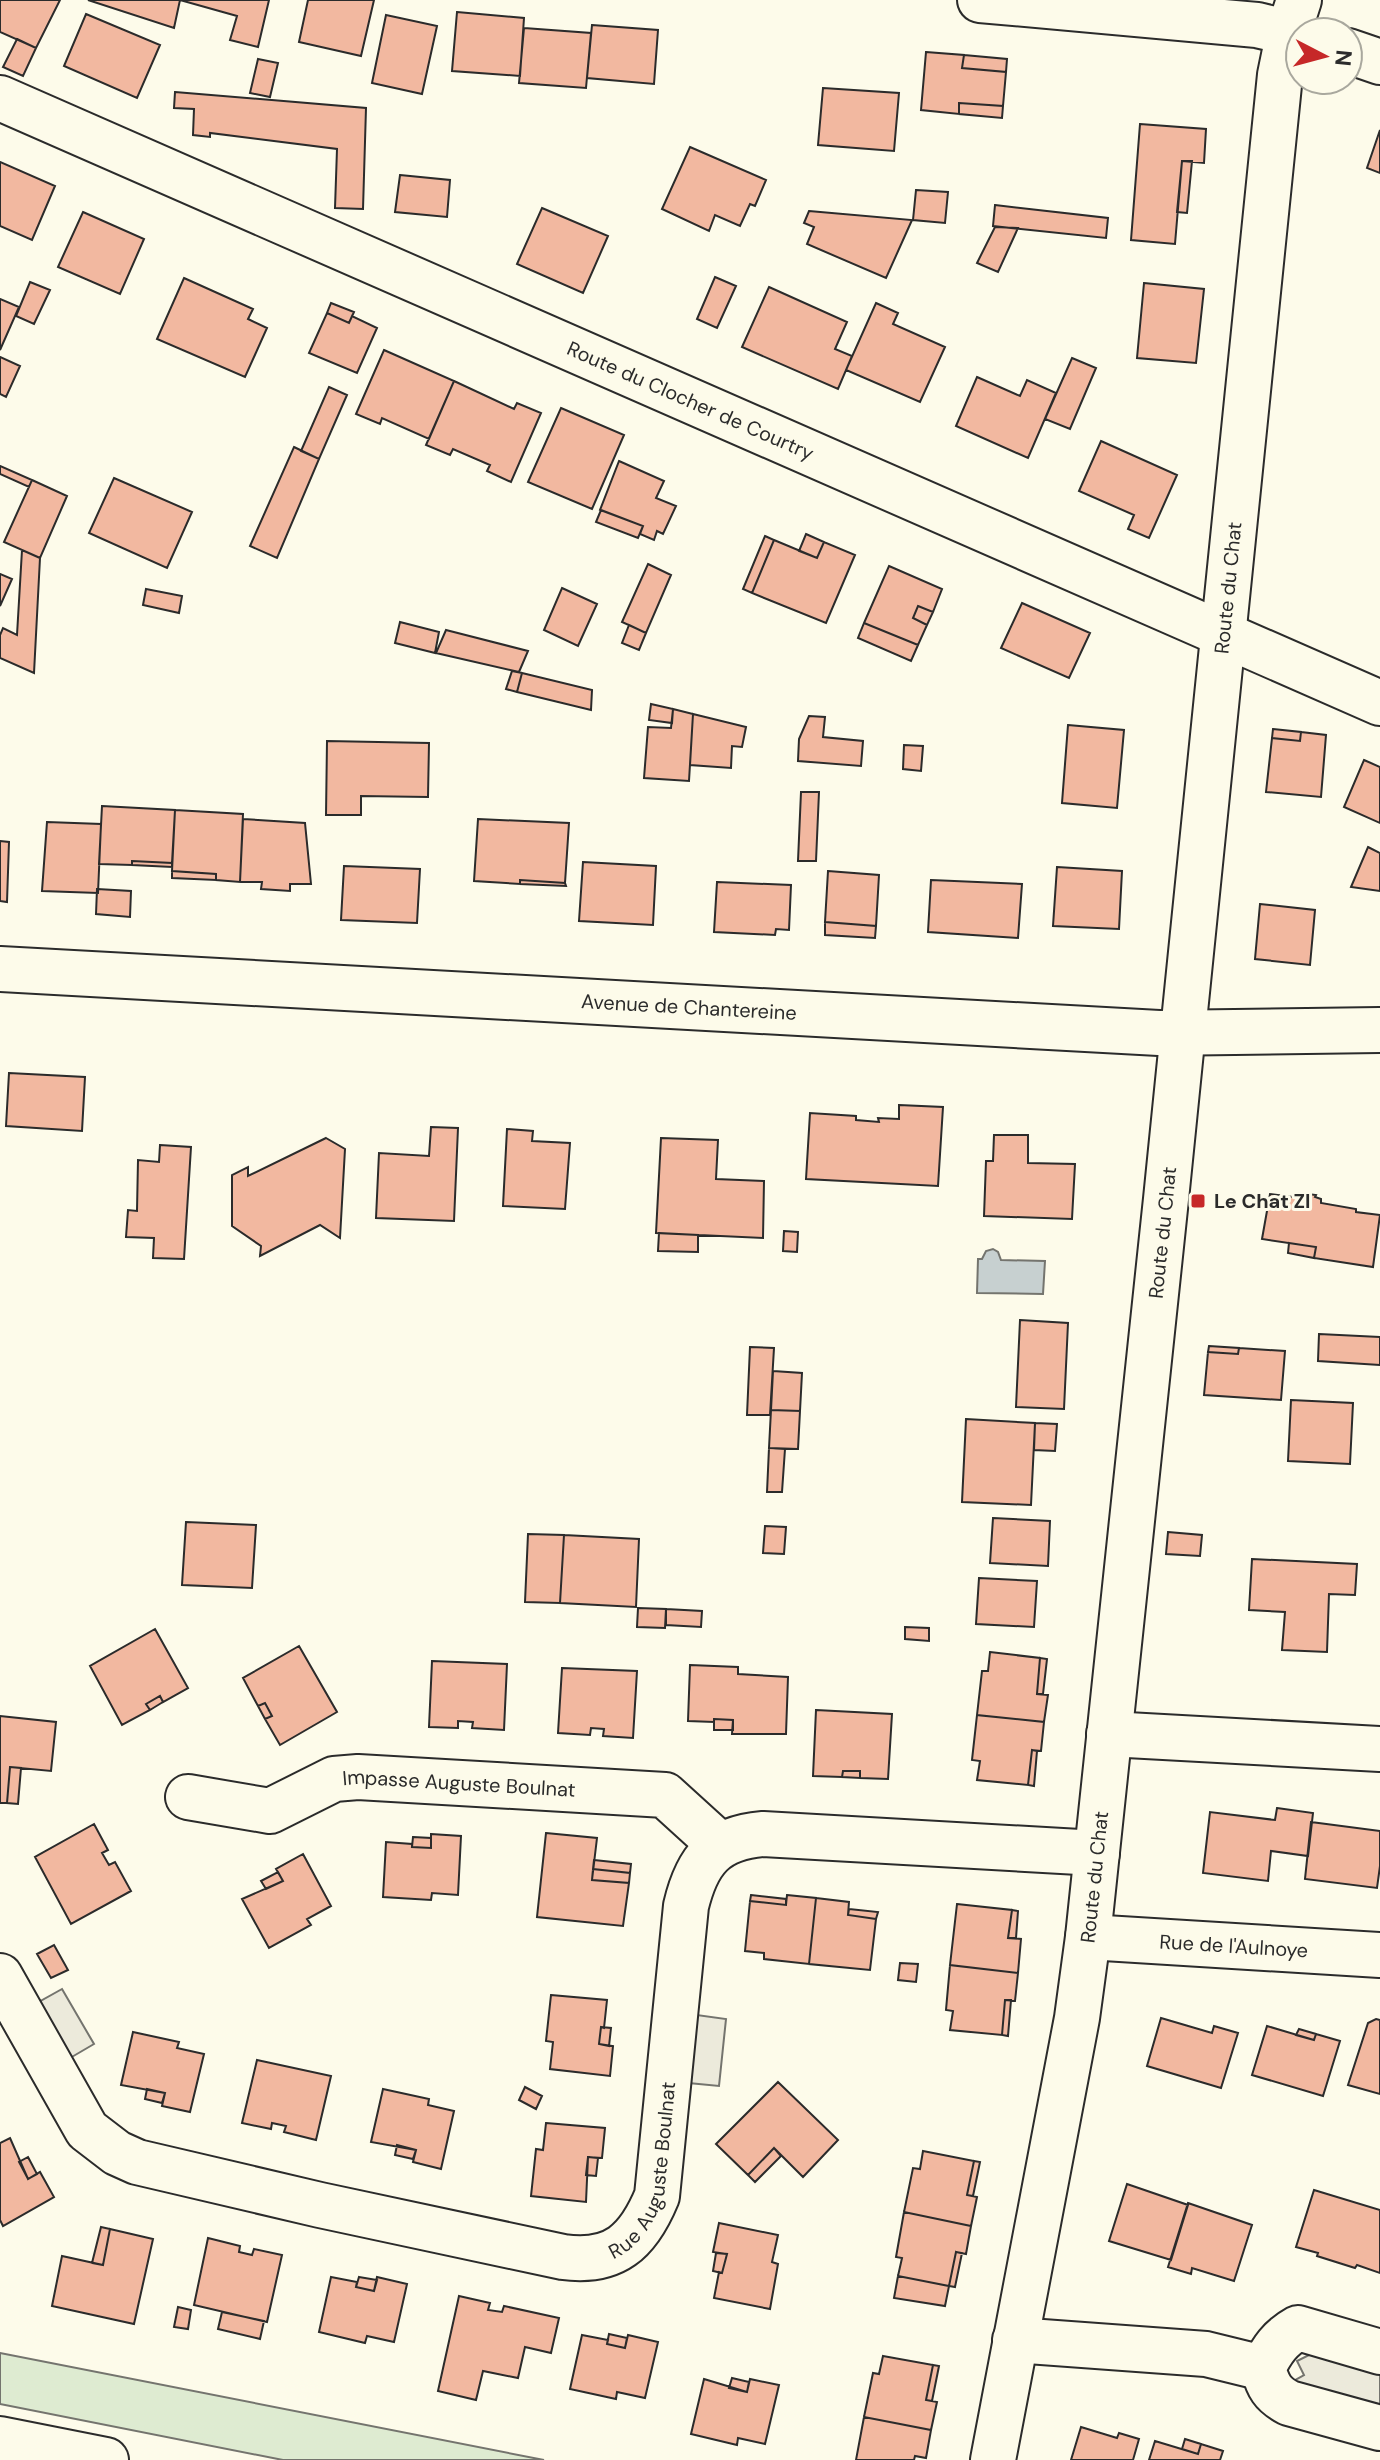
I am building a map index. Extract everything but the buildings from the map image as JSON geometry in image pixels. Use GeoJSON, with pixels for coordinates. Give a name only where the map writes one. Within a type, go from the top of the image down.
{"type":"FeatureCollection","features":[{"type":"Feature","properties":{"kind":"street"},"geometry":{"type":"LineString","coordinates":[[980,0],[1257,25],[1284,23]]}},
{"type":"Feature","properties":{"kind":"street","name":"Route du Chat"},"geometry":{"type":"LineString","coordinates":[[993,2460],[1077,2018],[1088,1937],[1280,75],[1284,62]]}},
{"type":"Feature","properties":{"kind":"street","name":"Route du Clocher de Courtry"},"geometry":{"type":"LineString","coordinates":[[0,98],[1380,703]]}},
{"type":"Feature","properties":{"kind":"street","name":"Avenue de Chantereine"},"geometry":{"type":"LineString","coordinates":[[0,969],[1182,1034],[1380,1030]]}},
{"type":"Feature","properties":{"kind":"street"},"geometry":{"type":"LineString","coordinates":[[1109,1734],[1380,1749]]}},
{"type":"Feature","properties":{"kind":"street","name":"Impasse Auguste Boulnat"},"geometry":{"type":"LineString","coordinates":[[188,1797],[270,1811],[334,1779],[358,1777],[665,1795],[720,1845]]}},
{"type":"Feature","properties":{"kind":"street"},"geometry":{"type":"LineString","coordinates":[[720,1845],[740,1836],[763,1834],[1097,1853]]}},
{"type":"Feature","properties":{"kind":"street","name":"Rue Auguste Boulnat"},"geometry":{"type":"LineString","coordinates":[[0,1976],[87,2130],[117,2153],[137,2162],[320,2205],[586,2260],[606,2255],[625,2244],[648,2218],[657,2196],[686,1906],[700,1866],[720,1845]]}},
{"type":"Feature","properties":{"kind":"street","name":"Rue de l'Aulnoye"},"geometry":{"type":"LineString","coordinates":[[1088,1937],[1380,1955]]}},
{"type":"Feature","properties":{"kind":"street"},"geometry":{"type":"LineString","coordinates":[[1380,2352],[1298,2328],[1284,2336],[1263,2368],[1268,2386],[1289,2403],[1380,2428]]}},
{"type":"Feature","properties":{"kind":"street"},"geometry":{"type":"LineString","coordinates":[[1015,2340],[1206,2354],[1263,2368]]}},
{"type":"Feature","properties":{"kind":"street"},"geometry":{"type":"LineString","coordinates":[[0,2439],[106,2460]]}},
{"type":"Feature","properties":{"kind":"green space"},"geometry":{"type":"Polygon","coordinates":[[[0,2353],[544,2460],[283,2460],[0,2404],[0,2353]]]}},
{"type":"Feature","properties":{"kind":"shaded area"},"geometry":{"type":"Polygon","coordinates":[[[993,1249],[1001,1260],[1045,1261],[1043,1294],[977,1293],[978,1259],[993,1249]]]}},
{"type":"Feature","properties":{"kind":"shaded area"},"geometry":{"type":"Polygon","coordinates":[[[62,1989],[94,2044],[53,2068],[21,2012],[62,1989]]]}},
{"type":"Feature","properties":{"kind":"shaded area"},"geometry":{"type":"Polygon","coordinates":[[[675,2012],[726,2019],[719,2086],[668,2081],[675,2012]]]}},
{"type":"Feature","properties":{"kind":"shaded area"},"geometry":{"type":"Polygon","coordinates":[[[1380,2352],[1380,2422],[1290,2383],[1304,2375],[1297,2361],[1313,2353],[1380,2352]]]}},
{"type":"Feature","properties":{"kind":"place","name":"Le Chat ZI"},"geometry":{"type":"Point","coordinates":[1198,1201]}}]}
